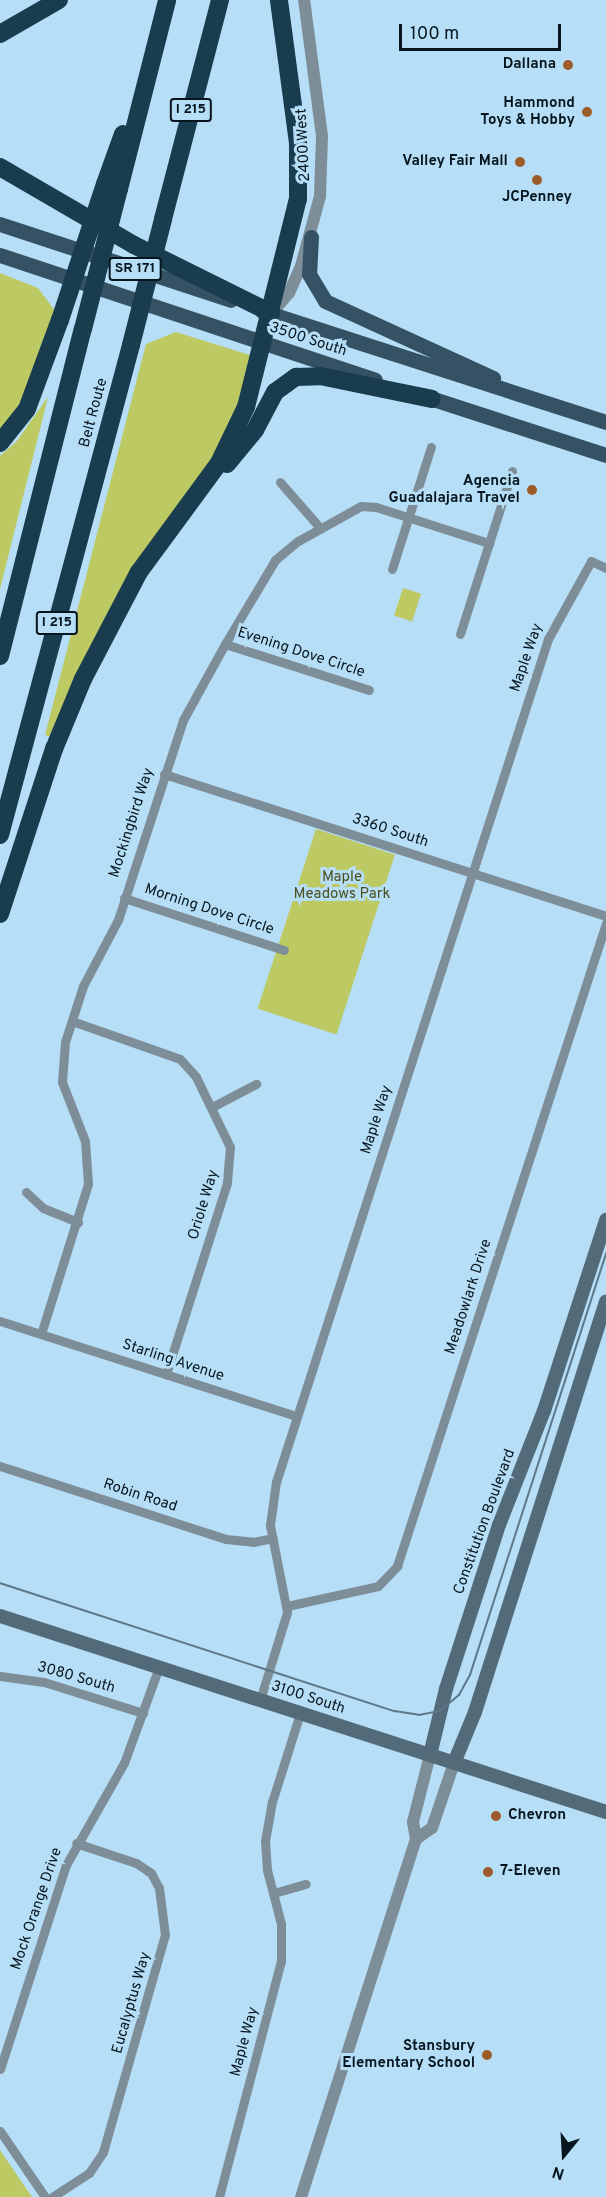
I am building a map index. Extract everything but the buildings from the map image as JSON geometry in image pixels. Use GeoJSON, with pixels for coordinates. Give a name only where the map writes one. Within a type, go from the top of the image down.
{"type":"FeatureCollection","features":[{"type":"Feature","properties":{"kind":"highway"},"geometry":{"type":"LineString","coordinates":[[0,34],[59,0]]}},
{"type":"Feature","properties":{"kind":"highway","name":"Belt Route"},"geometry":{"type":"LineString","coordinates":[[0,656],[84,329],[112,187],[147,77],[167,0]]}},
{"type":"Feature","properties":{"kind":"highway","name":"Belt Route"},"geometry":{"type":"LineString","coordinates":[[0,835],[220,0]]}},
{"type":"Feature","properties":{"kind":"highway"},"geometry":{"type":"LineString","coordinates":[[0,914],[54,749],[83,679],[139,572],[209,478],[241,421],[291,237],[299,180],[298,143],[279,0]]}},
{"type":"Feature","properties":{"kind":"highway"},"geometry":{"type":"LineString","coordinates":[[0,167],[134,246],[271,313]]}},
{"type":"Feature","properties":{"kind":"highway"},"geometry":{"type":"LineString","coordinates":[[0,443],[27,409],[112,187]]}},
{"type":"Feature","properties":{"kind":"highway"},"geometry":{"type":"LineString","coordinates":[[209,478],[248,441],[275,392],[296,377],[320,376],[432,399]]}},
{"type":"Feature","properties":{"kind":"main road","name":"3500 South"},"geometry":{"type":"LineString","coordinates":[[0,224],[606,422]]}},
{"type":"Feature","properties":{"kind":"main road"},"geometry":{"type":"LineString","coordinates":[[311,237],[309,274],[325,301],[457,359],[511,390]]}},
{"type":"Feature","properties":{"kind":"main road","name":"3500 South"},"geometry":{"type":"LineString","coordinates":[[0,255],[262,344],[606,455]]}},
{"type":"Feature","properties":{"kind":"main road","name":"Constitution Boulevard"},"geometry":{"type":"LineString","coordinates":[[430,1755],[446,1689],[499,1525],[544,1411],[606,1220]]}},
{"type":"Feature","properties":{"kind":"main road","name":"Constitution Boulevard"},"geometry":{"type":"LineString","coordinates":[[454,1763],[475,1712],[606,1301]]}},
{"type":"Feature","properties":{"kind":"main road","name":"3100 South"},"geometry":{"type":"LineString","coordinates":[[0,1616],[606,1812]]}},
{"type":"Feature","properties":{"kind":"street","name":"2400 West"},"geometry":{"type":"LineString","coordinates":[[271,313],[289,293],[311,237],[320,196],[323,155],[304,0]]}},
{"type":"Feature","properties":{"kind":"street"},"geometry":{"type":"LineString","coordinates":[[392,569],[431,447]]}},
{"type":"Feature","properties":{"kind":"street"},"geometry":{"type":"LineString","coordinates":[[460,634],[512,471]]}},
{"type":"Feature","properties":{"kind":"street"},"geometry":{"type":"LineString","coordinates":[[280,482],[321,529]]}},
{"type":"Feature","properties":{"kind":"street","name":"Mockingbird Way"},"geometry":{"type":"LineString","coordinates":[[41,1334],[78,1222],[89,1169],[85,1141],[62,1082],[64,1049],[83,986],[113,930],[183,720],[225,644],[270,567],[298,542],[366,505],[489,543]]}},
{"type":"Feature","properties":{"kind":"street","name":"Maple Way"},"geometry":{"type":"LineString","coordinates":[[260,1700],[287,1606],[273,1538],[271,1503],[296,1416],[553,628],[591,561],[606,568]]}},
{"type":"Feature","properties":{"kind":"street","name":"Evening Dove Circle"},"geometry":{"type":"LineString","coordinates":[[225,644],[369,690]]}},
{"type":"Feature","properties":{"kind":"street","name":"3360 South"},"geometry":{"type":"LineString","coordinates":[[164,774],[606,916]]}},
{"type":"Feature","properties":{"kind":"street","name":"Morning Dove Circle"},"geometry":{"type":"LineString","coordinates":[[124,898],[284,950]]}},
{"type":"Feature","properties":{"kind":"street","name":"Meadowlark Drive"},"geometry":{"type":"LineString","coordinates":[[287,1606],[378,1586],[397,1566],[605,927]]}},
{"type":"Feature","properties":{"kind":"street","name":"Oriole Way"},"geometry":{"type":"LineString","coordinates":[[72,1021],[172,1054],[192,1070],[231,1147],[230,1172],[166,1374]]}},
{"type":"Feature","properties":{"kind":"street"},"geometry":{"type":"LineString","coordinates":[[212,1107],[256,1084]]}},
{"type":"Feature","properties":{"kind":"street"},"geometry":{"type":"LineString","coordinates":[[26,1192],[43,1208],[78,1222]]}},
{"type":"Feature","properties":{"kind":"street","name":"Starling Avenue"},"geometry":{"type":"LineString","coordinates":[[0,1321],[296,1416]]}},
{"type":"Feature","properties":{"kind":"street","name":"Robin Road"},"geometry":{"type":"LineString","coordinates":[[0,1466],[226,1539],[253,1542],[273,1538]]}},
{"type":"Feature","properties":{"kind":"street","name":"Mock Orange Drive"},"geometry":{"type":"LineString","coordinates":[[0,2069],[3,2048],[76,1843],[124,1763],[159,1667]]}},
{"type":"Feature","properties":{"kind":"street","name":"3080 South"},"geometry":{"type":"LineString","coordinates":[[0,1676],[44,1682],[143,1713]]}},
{"type":"Feature","properties":{"kind":"street","name":"Maple Way"},"geometry":{"type":"LineString","coordinates":[[219,2197],[279,1973],[282,1936],[265,1856],[268,1816],[300,1713]]}},
{"type":"Feature","properties":{"kind":"street","name":"Constitution Boulevard"},"geometry":{"type":"LineString","coordinates":[[301,2197],[416,1839],[413,1822],[430,1755]]}},
{"type":"Feature","properties":{"kind":"street","name":"Constitution Boulevard"},"geometry":{"type":"LineString","coordinates":[[416,1839],[432,1828],[454,1763]]}},
{"type":"Feature","properties":{"kind":"street","name":"Eucalyptus Way"},"geometry":{"type":"LineString","coordinates":[[52,2197],[89,2173],[103,2152],[165,1935],[159,1888],[151,1873],[136,1863],[76,1843]]}},
{"type":"Feature","properties":{"kind":"street"},"geometry":{"type":"LineString","coordinates":[[274,1893],[306,1884]]}},
{"type":"Feature","properties":{"kind":"street"},"geometry":{"type":"LineString","coordinates":[[0,2131],[45,2197]]}},
{"type":"Feature","properties":{"kind":"green space"},"geometry":{"type":"Polygon","coordinates":[[[0,273],[38,288],[56,312],[24,402],[0,439],[0,273]]]}},
{"type":"Feature","properties":{"kind":"green space"},"geometry":{"type":"Polygon","coordinates":[[[176,332],[253,356],[224,447],[193,490],[52,737],[45,735],[146,344],[176,332]]]}},
{"type":"Feature","properties":{"kind":"green space"},"geometry":{"type":"Polygon","coordinates":[[[48,397],[0,589],[0,456],[16,442],[48,397]]]}},
{"type":"Feature","properties":{"kind":"green space"},"geometry":{"type":"Polygon","coordinates":[[[403,588],[421,594],[412,621],[394,616],[403,588]]]}},
{"type":"Feature","properties":{"kind":"green space","name":"Maple Meadows Park"},"geometry":{"type":"Polygon","coordinates":[[[316,829],[395,855],[337,1034],[258,1009],[316,829]]]}},
{"type":"Feature","properties":{"kind":"green space"},"geometry":{"type":"Polygon","coordinates":[[[0,2150],[32,2197],[0,2197],[0,2150]]]}},
{"type":"Feature","properties":{"kind":"tram line"},"geometry":{"type":"LineString","coordinates":[[0,1583],[395,1711],[419,1715],[440,1711],[459,1695],[470,1675],[606,1253]]}},
{"type":"Feature","properties":{"kind":"place","name":"Dallana"},"geometry":{"type":"Point","coordinates":[568,65]}},
{"type":"Feature","properties":{"kind":"place","name":"Hammond Toys & Hobby"},"geometry":{"type":"Point","coordinates":[587,112]}},
{"type":"Feature","properties":{"kind":"place","name":"Valley Fair Mall"},"geometry":{"type":"Point","coordinates":[520,162]}},
{"type":"Feature","properties":{"kind":"place","name":"JCPenney"},"geometry":{"type":"Point","coordinates":[537,180]}},
{"type":"Feature","properties":{"kind":"place","name":"Agencia Guadalajara Travel"},"geometry":{"type":"Point","coordinates":[532,490]}},
{"type":"Feature","properties":{"kind":"place","name":"Chevron"},"geometry":{"type":"Point","coordinates":[496,1816]}},
{"type":"Feature","properties":{"kind":"place","name":"7-Eleven"},"geometry":{"type":"Point","coordinates":[488,1872]}},
{"type":"Feature","properties":{"kind":"place","name":"Stansbury Elementary School"},"geometry":{"type":"Point","coordinates":[487,2055]}}]}
